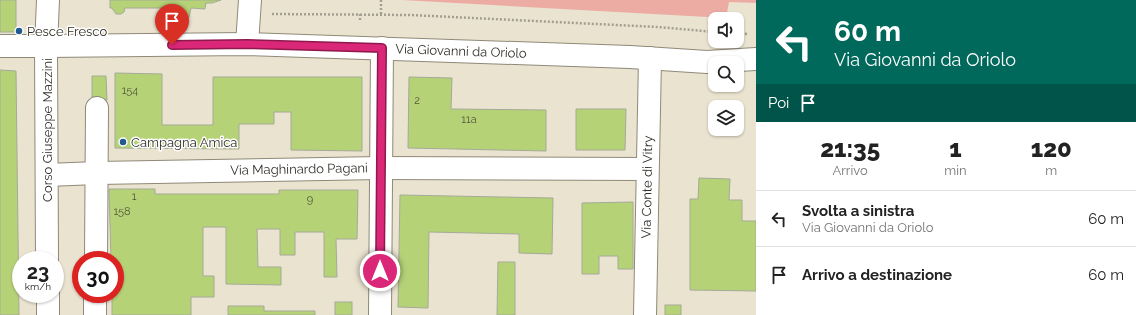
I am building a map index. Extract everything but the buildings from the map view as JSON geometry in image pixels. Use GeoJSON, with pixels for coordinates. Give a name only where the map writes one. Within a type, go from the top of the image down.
{"type":"FeatureCollection","features":[{"type":"Feature","properties":{"kind":"street","name":"Corso Giuseppe Mazzini"},"geometry":{"type":"LineString","coordinates":[[47,251],[46,46],[48,0]]}},
{"type":"Feature","properties":{"kind":"street"},"geometry":{"type":"LineString","coordinates":[[247,44],[250,0]]}},
{"type":"Feature","properties":{"kind":"street","name":"Via Giovanni da Oriolo"},"geometry":{"type":"LineString","coordinates":[[0,46],[247,44],[650,58],[708,64]]}},
{"type":"Feature","properties":{"kind":"street"},"geometry":{"type":"LineString","coordinates":[[380,315],[382,48]]}},
{"type":"Feature","properties":{"kind":"street","name":"Via Conte di Vitry"},"geometry":{"type":"LineString","coordinates":[[645,315],[650,58]]}},
{"type":"Feature","properties":{"kind":"street","name":"Via Giovanni da Oriolo"},"geometry":{"type":"LineString","coordinates":[[744,60],[756,59]]}},
{"type":"Feature","properties":{"kind":"street"},"geometry":{"type":"LineString","coordinates":[[744,71],[756,74]]}},
{"type":"Feature","properties":{"kind":"street"},"geometry":{"type":"LineString","coordinates":[[96,251],[97,108]]}},
{"type":"Feature","properties":{"kind":"street","name":"Via Maghinardo Pagani"},"geometry":{"type":"LineString","coordinates":[[47,175],[380,168],[647,170]]}},
{"type":"Feature","properties":{"kind":"street"},"geometry":{"type":"LineString","coordinates":[[48,303],[48,315]]}},
{"type":"Feature","properties":{"kind":"street"},"geometry":{"type":"LineString","coordinates":[[95,303],[95,315]]}},
{"type":"Feature","properties":{"kind":"path"},"geometry":{"type":"LineString","coordinates":[[381,0],[381,15]]}},
{"type":"Feature","properties":{"kind":"path"},"geometry":{"type":"LineString","coordinates":[[270,14],[360,14],[600,24],[708,32]]}},
{"type":"Feature","properties":{"kind":"path"},"geometry":{"type":"LineString","coordinates":[[360,14],[360,20]]}},
{"type":"Feature","properties":{"kind":"shaded area"},"geometry":{"type":"Polygon","coordinates":[[[402,0],[756,0],[756,3],[729,2],[727,12],[708,12],[708,17],[402,0]]]}},
{"type":"Feature","properties":{"kind":"place","name":"Pesce Fresco"},"geometry":{"type":"Point","coordinates":[19,31]}},
{"type":"Feature","properties":{"kind":"place","name":"Campagna Amica"},"geometry":{"type":"Point","coordinates":[123,142]}},
{"type":"Feature","properties":{"kind":"route"},"geometry":{"type":"LineString","coordinates":[[172,45],[247,44],[382,48],[380,271]]}}]}
